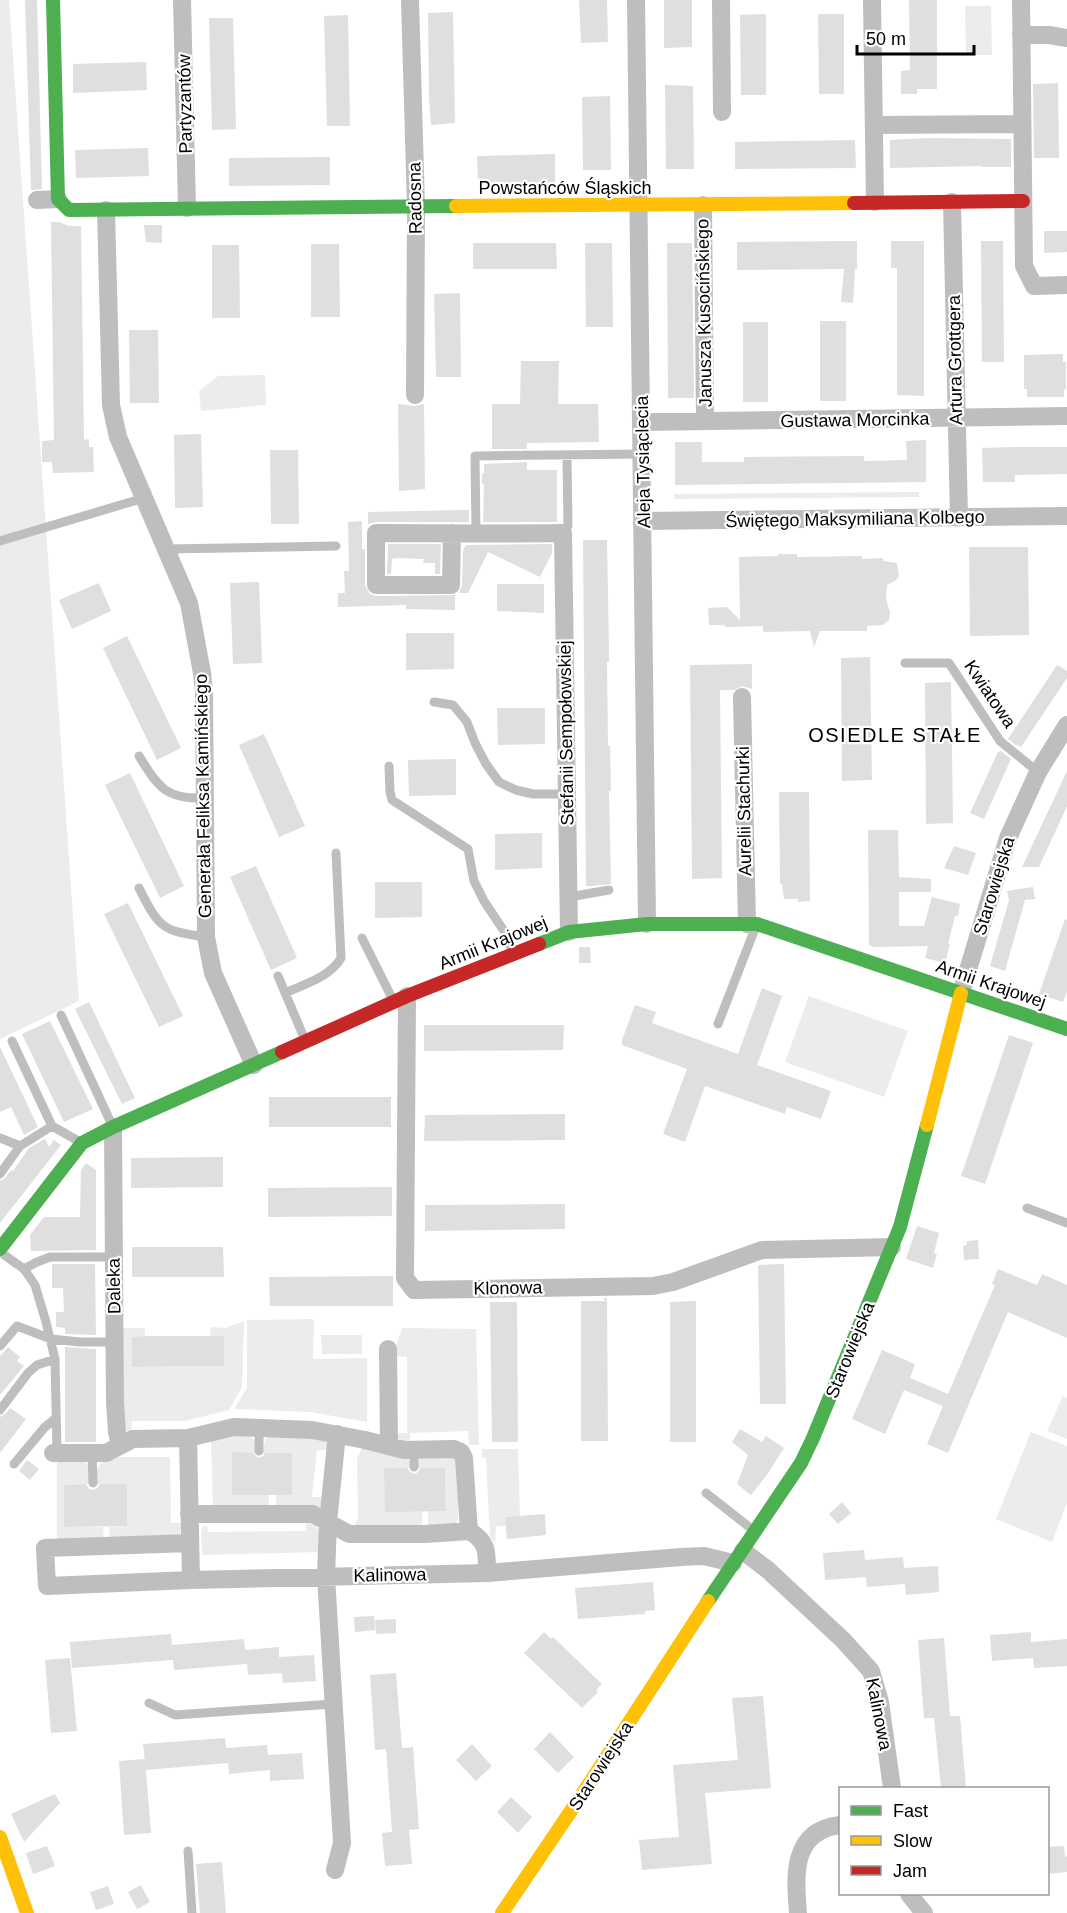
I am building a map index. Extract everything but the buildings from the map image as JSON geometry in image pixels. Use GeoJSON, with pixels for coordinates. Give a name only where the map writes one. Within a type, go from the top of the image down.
{"type":"FeatureCollection","features":[{"type":"Feature","properties":{"kind":"street"},"geometry":{"type":"LineString","coordinates":[[53,0],[58,199],[69,210],[106,210]]}},
{"type":"Feature","properties":{"kind":"street","name":"Partyzantów"},"geometry":{"type":"LineString","coordinates":[[182,0],[187,208]]}},
{"type":"Feature","properties":{"kind":"street","name":"Radosna"},"geometry":{"type":"LineString","coordinates":[[411,0],[416,207],[416,395]]}},
{"type":"Feature","properties":{"kind":"street","name":"Aleja Tysiąclecia"},"geometry":{"type":"LineString","coordinates":[[636,0],[647,924]]}},
{"type":"Feature","properties":{"kind":"street"},"geometry":{"type":"LineString","coordinates":[[721,0],[722,112]]}},
{"type":"Feature","properties":{"kind":"street"},"geometry":{"type":"LineString","coordinates":[[872,0],[875,202]]}},
{"type":"Feature","properties":{"kind":"street"},"geometry":{"type":"LineString","coordinates":[[1021,0],[1024,266],[1034,286],[1067,285]]}},
{"type":"Feature","properties":{"kind":"street"},"geometry":{"type":"LineString","coordinates":[[1021,35],[1049,35],[1067,38]]}},
{"type":"Feature","properties":{"kind":"street"},"geometry":{"type":"LineString","coordinates":[[874,125],[1022,124]]}},
{"type":"Feature","properties":{"kind":"street"},"geometry":{"type":"LineString","coordinates":[[37,200],[58,199]]}},
{"type":"Feature","properties":{"kind":"street","name":"Powstańców Śląskich"},"geometry":{"type":"LineString","coordinates":[[106,210],[1023,201]]}},
{"type":"Feature","properties":{"kind":"street","name":"Artura Grottgera"},"geometry":{"type":"LineString","coordinates":[[952,202],[959,518]]}},
{"type":"Feature","properties":{"kind":"street","name":"Janusza Kusocińskiego"},"geometry":{"type":"LineString","coordinates":[[703,205],[705,421]]}},
{"type":"Feature","properties":{"kind":"street","name":"Generała Feliksa Kamińskiego"},"geometry":{"type":"LineString","coordinates":[[106,210],[111,405],[118,437],[189,603],[204,693],[206,937],[213,973],[254,1065]]}},
{"type":"Feature","properties":{"kind":"street","name":"Gustawa Morcinka"},"geometry":{"type":"LineString","coordinates":[[642,422],[1067,416]]}},
{"type":"Feature","properties":{"kind":"street","name":"Świętego Maksymiliana Kolbego"},"geometry":{"type":"LineString","coordinates":[[643,520],[1067,516]]}},
{"type":"Feature","properties":{"kind":"street"},"geometry":{"type":"LineString","coordinates":[[452,533],[452,585],[376,585],[376,533],[452,533],[563,533]]}},
{"type":"Feature","properties":{"kind":"street","name":"Stefanii Sempołowskiej"},"geometry":{"type":"LineString","coordinates":[[563,533],[569,932]]}},
{"type":"Feature","properties":{"kind":"street","name":"Aurelii Stachurki"},"geometry":{"type":"LineString","coordinates":[[742,697],[752,924]]}},
{"type":"Feature","properties":{"kind":"street","name":"Starowiejska"},"geometry":{"type":"LineString","coordinates":[[502,1913],[801,1464],[900,1227],[961,993],[1008,838],[1038,772],[1067,725]]}},
{"type":"Feature","properties":{"kind":"street","name":"Armii Krajowej"},"geometry":{"type":"LineString","coordinates":[[0,1250],[82,1143],[113,1127],[401,999],[569,932],[647,924],[752,924],[1067,1029]]}},
{"type":"Feature","properties":{"kind":"street","name":"Klonowa"},"geometry":{"type":"LineString","coordinates":[[401,999],[405,1278],[414,1290],[653,1286],[673,1282],[762,1250],[892,1247]]}},
{"type":"Feature","properties":{"kind":"street","name":"Daleka"},"geometry":{"type":"LineString","coordinates":[[113,1127],[115,1342],[117,1432],[120,1445]]}},
{"type":"Feature","properties":{"kind":"street"},"geometry":{"type":"LineString","coordinates":[[388,1348],[389,1446]]}},
{"type":"Feature","properties":{"kind":"street"},"geometry":{"type":"LineString","coordinates":[[55,1453],[106,1453],[133,1438],[188,1438],[234,1427],[312,1430],[337,1434],[404,1450],[414,1458],[454,1449],[461,1452],[464,1458],[469,1531]]}},
{"type":"Feature","properties":{"kind":"street"},"geometry":{"type":"LineString","coordinates":[[335,1870],[342,1843],[326,1576],[328,1522],[337,1434]]}},
{"type":"Feature","properties":{"kind":"street"},"geometry":{"type":"LineString","coordinates":[[188,1438],[191,1580]]}},
{"type":"Feature","properties":{"kind":"street"},"geometry":{"type":"LineString","coordinates":[[189,1514],[313,1514],[349,1534],[425,1534],[469,1531],[480,1537],[487,1552],[487,1573]]}},
{"type":"Feature","properties":{"kind":"street","name":"Kalinowa"},"geometry":{"type":"LineString","coordinates":[[190,1543],[45,1548],[47,1586],[487,1573],[681,1557],[738,1557],[768,1570],[843,1640],[871,1671],[880,1702],[892,1787]]}},
{"type":"Feature","properties":{"kind":"street"},"geometry":{"type":"LineString","coordinates":[[798,1913],[796,1882],[798,1860],[805,1844],[816,1834],[839,1825]]}},
{"type":"Feature","properties":{"kind":"street"},"geometry":{"type":"LineString","coordinates":[[0,1837],[27,1913]]}},
{"type":"Feature","properties":{"kind":"street"},"geometry":{"type":"LineString","coordinates":[[910,1895],[924,1913]]}},
{"type":"Feature","properties":{"kind":"lane"},"geometry":{"type":"LineString","coordinates":[[476,533],[475,456],[643,454]]}},
{"type":"Feature","properties":{"kind":"lane"},"geometry":{"type":"LineString","coordinates":[[563,533],[568,526],[567,455]]}},
{"type":"Feature","properties":{"kind":"lane"},"geometry":{"type":"LineString","coordinates":[[0,541],[144,498]]}},
{"type":"Feature","properties":{"kind":"lane"},"geometry":{"type":"LineString","coordinates":[[167,549],[336,546]]}},
{"type":"Feature","properties":{"kind":"lane","name":"Kwiatowa"},"geometry":{"type":"LineString","coordinates":[[905,663],[949,663],[1000,741],[1038,772]]}},
{"type":"Feature","properties":{"kind":"lane"},"geometry":{"type":"LineString","coordinates":[[434,702],[453,705],[467,722],[486,764],[499,782],[516,790],[533,794],[567,794]]}},
{"type":"Feature","properties":{"kind":"lane"},"geometry":{"type":"LineString","coordinates":[[139,756],[154,781],[166,791],[182,797],[205,798]]}},
{"type":"Feature","properties":{"kind":"lane"},"geometry":{"type":"LineString","coordinates":[[389,766],[392,800],[468,849],[474,881],[504,931],[514,954]]}},
{"type":"Feature","properties":{"kind":"lane"},"geometry":{"type":"LineString","coordinates":[[285,993],[329,973],[341,958],[336,853]]}},
{"type":"Feature","properties":{"kind":"lane"},"geometry":{"type":"LineString","coordinates":[[139,888],[156,919],[172,931],[206,937]]}},
{"type":"Feature","properties":{"kind":"lane"},"geometry":{"type":"LineString","coordinates":[[569,897],[609,890]]}},
{"type":"Feature","properties":{"kind":"lane"},"geometry":{"type":"LineString","coordinates":[[718,1024],[752,924]]}},
{"type":"Feature","properties":{"kind":"lane"},"geometry":{"type":"LineString","coordinates":[[362,938],[401,999]]}},
{"type":"Feature","properties":{"kind":"lane"},"geometry":{"type":"LineString","coordinates":[[278,976],[306,1042]]}},
{"type":"Feature","properties":{"kind":"lane"},"geometry":{"type":"LineString","coordinates":[[61,1015],[113,1127]]}},
{"type":"Feature","properties":{"kind":"lane"},"geometry":{"type":"LineString","coordinates":[[12,1041],[52,1126],[82,1143]]}},
{"type":"Feature","properties":{"kind":"lane"},"geometry":{"type":"LineString","coordinates":[[0,1174],[21,1146],[52,1126]]}},
{"type":"Feature","properties":{"kind":"lane"},"geometry":{"type":"LineString","coordinates":[[0,1138],[21,1146]]}},
{"type":"Feature","properties":{"kind":"lane"},"geometry":{"type":"LineString","coordinates":[[1027,1208],[1067,1223]]}},
{"type":"Feature","properties":{"kind":"lane"},"geometry":{"type":"LineString","coordinates":[[0,1250],[24,1269],[36,1285],[51,1340],[55,1359],[55,1453]]}},
{"type":"Feature","properties":{"kind":"lane"},"geometry":{"type":"LineString","coordinates":[[24,1269],[50,1257],[114,1257]]}},
{"type":"Feature","properties":{"kind":"lane"},"geometry":{"type":"LineString","coordinates":[[0,1346],[17,1326],[51,1340],[115,1342]]}},
{"type":"Feature","properties":{"kind":"lane"},"geometry":{"type":"LineString","coordinates":[[0,1410],[28,1373],[37,1365],[55,1359]]}},
{"type":"Feature","properties":{"kind":"lane"},"geometry":{"type":"LineString","coordinates":[[14,1464],[45,1427],[56,1418]]}},
{"type":"Feature","properties":{"kind":"lane"},"geometry":{"type":"LineString","coordinates":[[259,1428],[259,1451]]}},
{"type":"Feature","properties":{"kind":"lane"},"geometry":{"type":"LineString","coordinates":[[92,1453],[93,1483]]}},
{"type":"Feature","properties":{"kind":"lane"},"geometry":{"type":"LineString","coordinates":[[706,1493],[755,1532]]}},
{"type":"Feature","properties":{"kind":"lane"},"geometry":{"type":"LineString","coordinates":[[149,1702],[175,1714],[333,1704]]}},
{"type":"Feature","properties":{"kind":"lane"},"geometry":{"type":"LineString","coordinates":[[188,1851],[192,1913]]}},
{"type":"Feature","properties":{"kind":"shaded area"},"geometry":{"type":"Polygon","coordinates":[[[0,0],[9,0],[79,1001],[0,1039],[0,0]]]}},
{"type":"Feature","properties":{"kind":"shaded area"},"geometry":{"type":"Polygon","coordinates":[[[965,6],[991,6],[992,55],[966,55],[965,6]]]}},
{"type":"Feature","properties":{"kind":"shaded area"},"geometry":{"type":"Polygon","coordinates":[[[265,375],[266,405],[201,411],[199,391],[218,376],[265,375]]]}},
{"type":"Feature","properties":{"kind":"shaded area"},"geometry":{"type":"Polygon","coordinates":[[[919,492],[919,497],[674,499],[674,494],[919,492]]]}},
{"type":"Feature","properties":{"kind":"shaded area"},"geometry":{"type":"Polygon","coordinates":[[[809,996],[908,1031],[884,1097],[785,1062],[809,996]]]}},
{"type":"Feature","properties":{"kind":"shaded area"},"geometry":{"type":"Polygon","coordinates":[[[313,1319],[313,1359],[367,1358],[367,1422],[310,1412],[234,1409],[247,1388],[247,1320],[313,1319]]]}},
{"type":"Feature","properties":{"kind":"shaded area"},"geometry":{"type":"Polygon","coordinates":[[[244,1321],[242,1387],[229,1410],[185,1421],[132,1421],[131,1433],[124,1430],[123,1328],[145,1328],[145,1336],[132,1337],[132,1367],[224,1366],[224,1336],[210,1336],[210,1330],[212,1327],[225,1328],[244,1321]]]}},
{"type":"Feature","properties":{"kind":"shaded area"},"geometry":{"type":"Polygon","coordinates":[[[402,1328],[476,1329],[479,1445],[469,1445],[468,1431],[410,1433],[410,1444],[399,1441],[395,1433],[407,1433],[407,1357],[395,1356],[402,1328]]]}},
{"type":"Feature","properties":{"kind":"shaded area"},"geometry":{"type":"Polygon","coordinates":[[[321,1335],[362,1335],[362,1354],[322,1354],[321,1335]]]}},
{"type":"Feature","properties":{"kind":"shaded area"},"geometry":{"type":"Polygon","coordinates":[[[1063,1396],[1067,1398],[1067,1439],[1047,1431],[1063,1396]]]}},
{"type":"Feature","properties":{"kind":"shaded area"},"geometry":{"type":"Polygon","coordinates":[[[1031,1432],[1067,1446],[1067,1503],[1052,1542],[996,1519],[1031,1432]]]}},
{"type":"Feature","properties":{"kind":"shaded area"},"geometry":{"type":"Polygon","coordinates":[[[242,1433],[253,1439],[255,1453],[232,1453],[232,1495],[269,1495],[269,1508],[213,1508],[211,1439],[242,1433]]]}},
{"type":"Feature","properties":{"kind":"shaded area"},"geometry":{"type":"Polygon","coordinates":[[[269,1436],[325,1440],[329,1450],[317,1450],[312,1497],[324,1497],[321,1506],[317,1508],[276,1508],[276,1495],[292,1495],[292,1453],[263,1453],[265,1440],[269,1436]]]}},
{"type":"Feature","properties":{"kind":"shaded area"},"geometry":{"type":"Polygon","coordinates":[[[363,1445],[408,1457],[410,1468],[385,1468],[385,1511],[422,1511],[422,1528],[354,1528],[358,1517],[357,1459],[363,1445]]]}},
{"type":"Feature","properties":{"kind":"shaded area"},"geometry":{"type":"Polygon","coordinates":[[[482,1449],[518,1449],[520,1516],[506,1517],[506,1526],[496,1526],[495,1544],[490,1536],[486,1457],[482,1458],[482,1449]]]}},
{"type":"Feature","properties":{"kind":"shaded area"},"geometry":{"type":"Polygon","coordinates":[[[448,1455],[456,1459],[458,1467],[458,1520],[456,1523],[428,1528],[428,1511],[446,1511],[445,1468],[417,1468],[419,1459],[448,1455]]]}},
{"type":"Feature","properties":{"kind":"shaded area"},"geometry":{"type":"Polygon","coordinates":[[[112,1457],[170,1457],[171,1523],[182,1523],[180,1535],[110,1540],[109,1527],[127,1526],[127,1484],[96,1484],[98,1467],[112,1457]]]}},
{"type":"Feature","properties":{"kind":"shaded area"},"geometry":{"type":"Polygon","coordinates":[[[57,1461],[85,1461],[89,1469],[89,1484],[64,1485],[64,1527],[103,1527],[104,1540],[57,1539],[57,1461]]]}},
{"type":"Feature","properties":{"kind":"shaded area"},"geometry":{"type":"Polygon","coordinates":[[[306,1520],[318,1529],[319,1552],[202,1555],[201,1531],[207,1525],[208,1532],[306,1531],[306,1520]]]}},
{"type":"Feature","properties":{"kind":"traffic: fast"},"geometry":{"type":"LineString","coordinates":[[53,0],[58,199],[69,210],[456,206]]}},
{"type":"Feature","properties":{"kind":"traffic: fast"},"geometry":{"type":"LineString","coordinates":[[539,944],[569,932],[647,924],[757,924],[1067,1029]]}},
{"type":"Feature","properties":{"kind":"traffic: fast"},"geometry":{"type":"LineString","coordinates":[[0,1249],[82,1143],[282,1052]]}},
{"type":"Feature","properties":{"kind":"traffic: fast"},"geometry":{"type":"LineString","coordinates":[[708,1601],[801,1463],[813,1438],[900,1227],[927,1125]]}},
{"type":"Feature","properties":{"kind":"traffic: slow"},"geometry":{"type":"LineString","coordinates":[[456,206],[854,203]]}},
{"type":"Feature","properties":{"kind":"traffic: slow"},"geometry":{"type":"LineString","coordinates":[[927,1125],[961,993]]}},
{"type":"Feature","properties":{"kind":"traffic: slow"},"geometry":{"type":"LineString","coordinates":[[502,1913],[708,1601]]}},
{"type":"Feature","properties":{"kind":"traffic: slow"},"geometry":{"type":"LineString","coordinates":[[0,1837],[27,1913]]}},
{"type":"Feature","properties":{"kind":"traffic: jam"},"geometry":{"type":"LineString","coordinates":[[854,203],[1023,201]]}},
{"type":"Feature","properties":{"kind":"traffic: jam"},"geometry":{"type":"LineString","coordinates":[[282,1052],[407,996],[539,944]]}},
{"type":"Feature","properties":{"kind":"district","name":"OSIEDLE STAŁE"},"geometry":{"type":"Point","coordinates":[895,735]}}]}
